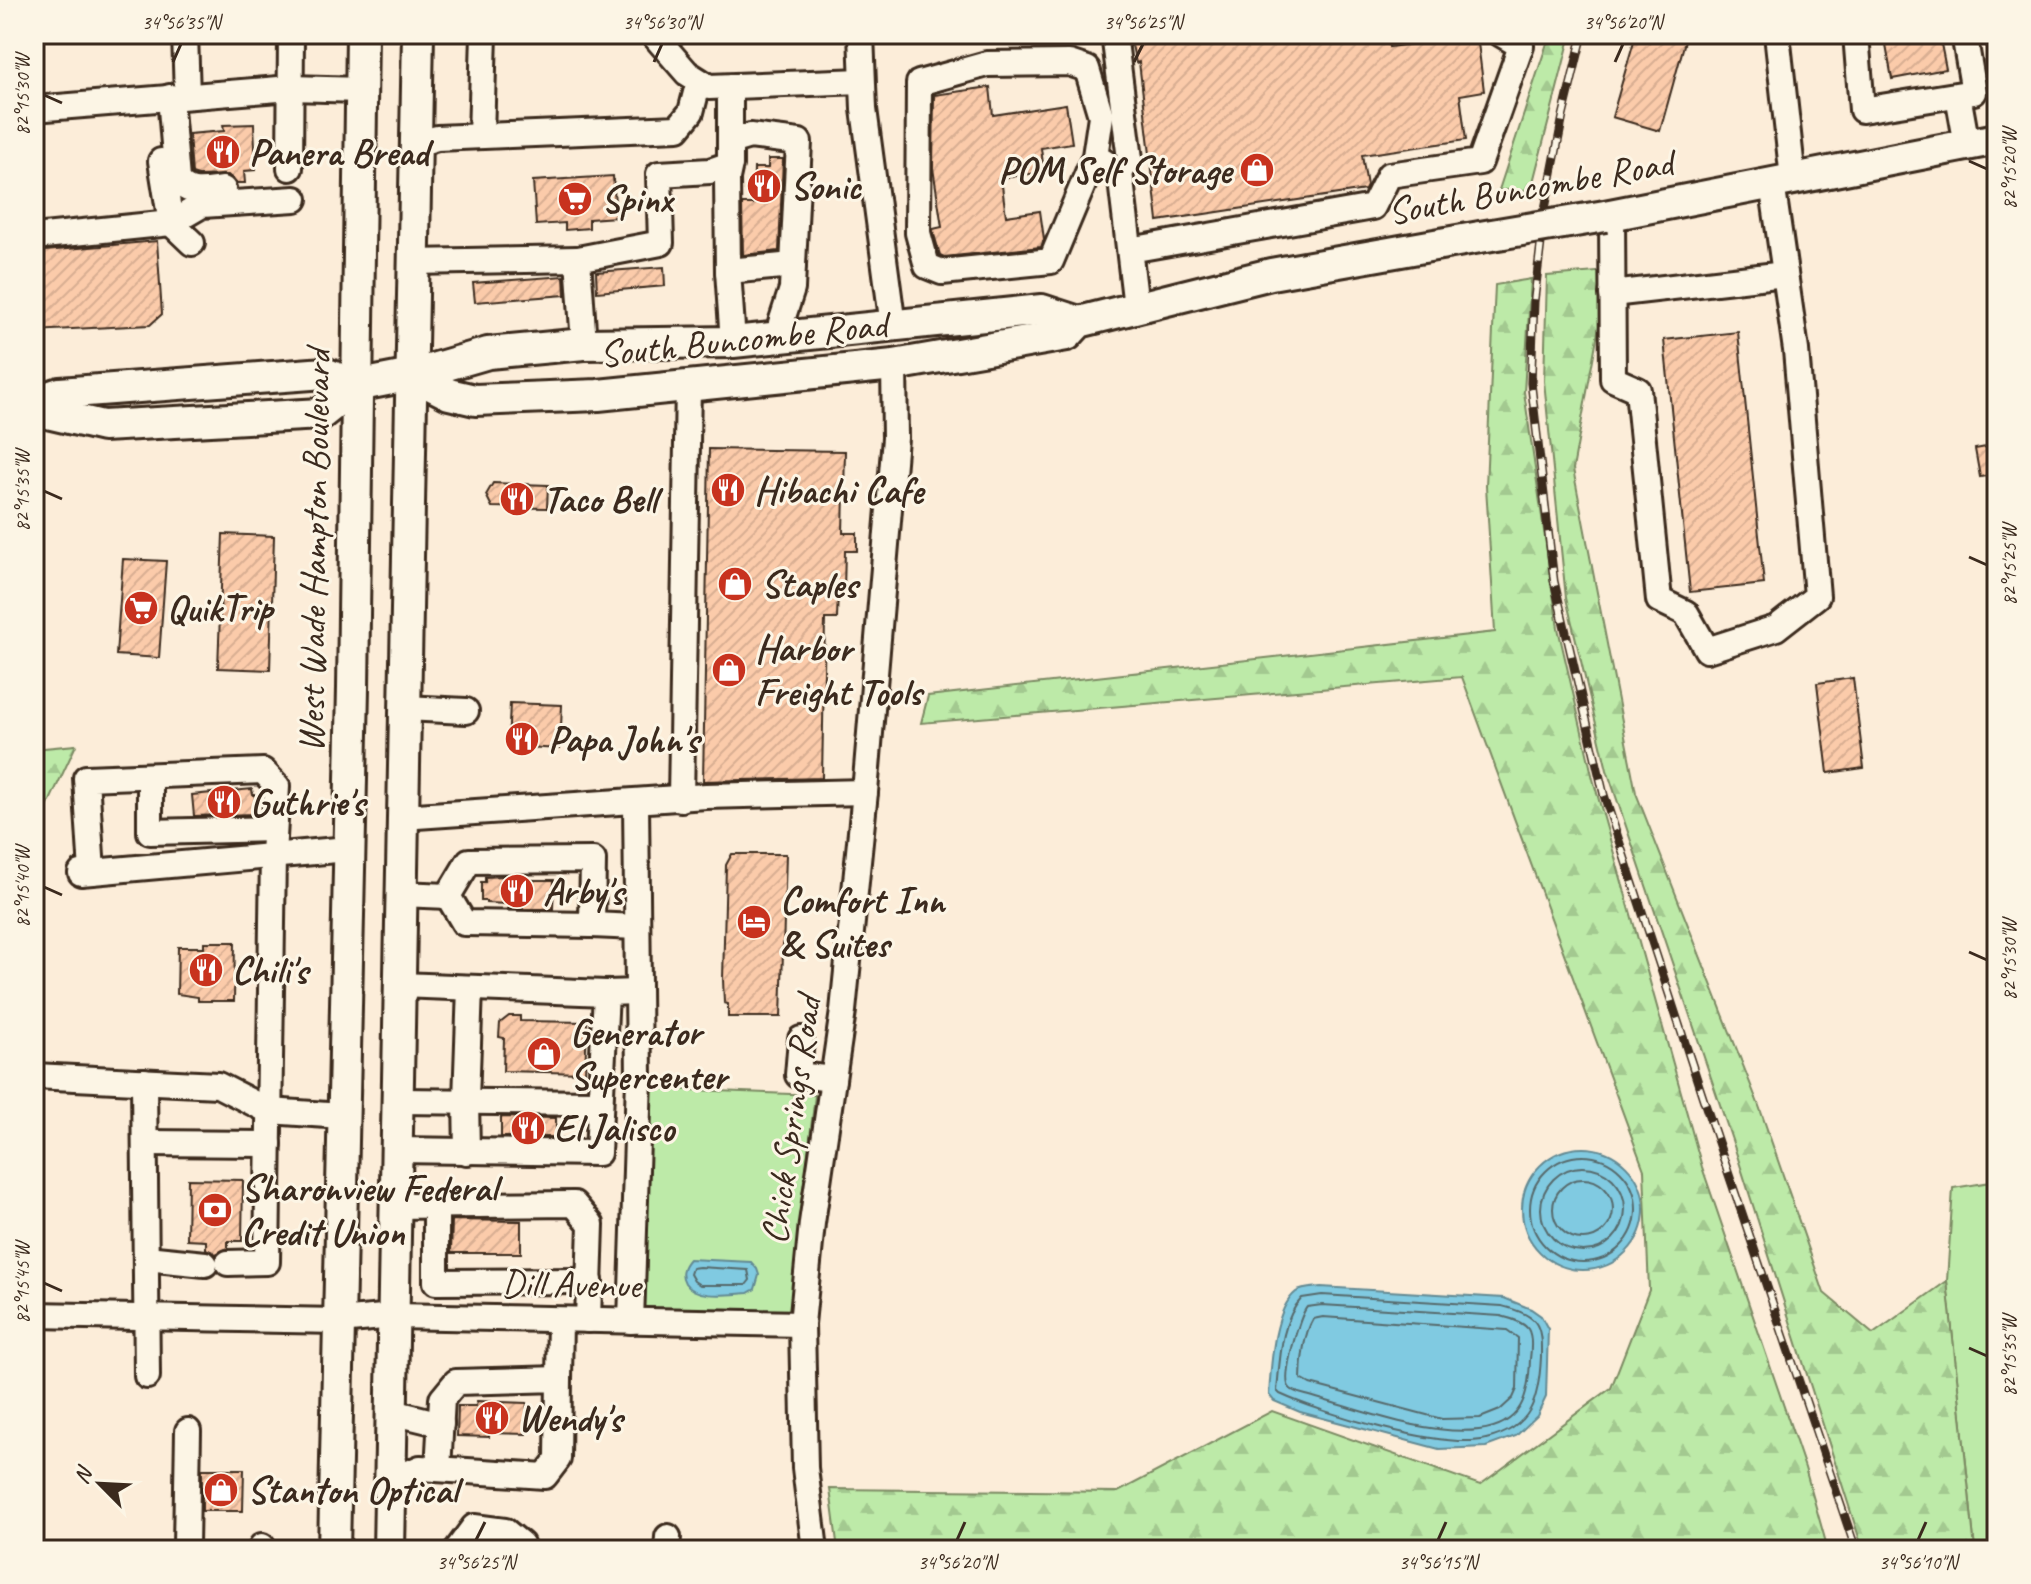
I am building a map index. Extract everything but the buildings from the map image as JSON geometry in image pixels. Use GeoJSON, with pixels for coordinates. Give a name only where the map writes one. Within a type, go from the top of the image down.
{"type":"FeatureCollection","features":[{"type":"Feature","properties":{"kind":"main road","name":"West Wade Hampton Boulevard"},"geometry":{"type":"LineString","coordinates":[[334,1550],[362,34]]}},
{"type":"Feature","properties":{"kind":"main road"},"geometry":{"type":"LineString","coordinates":[[389,1550],[418,34]]}},
{"type":"Feature","properties":{"kind":"main road","name":"South Buncombe Road"},"geometry":{"type":"LineString","coordinates":[[412,375],[449,394],[475,400],[598,395],[894,365],[1067,335],[1079,322],[1271,274],[1608,215],[1997,139]]}},
{"type":"Feature","properties":{"kind":"main road","name":"South Buncombe Road"},"geometry":{"type":"LineString","coordinates":[[356,386],[412,375],[488,353],[584,344],[733,342],[1042,310],[1079,322]]}},
{"type":"Feature","properties":{"kind":"main road"},"geometry":{"type":"LineString","coordinates":[[34,402],[60,393],[325,373],[356,386],[321,414],[103,426],[34,410]]}},
{"type":"Feature","properties":{"kind":"street"},"geometry":{"type":"LineString","coordinates":[[185,34],[171,98],[157,138],[171,223],[192,243]]}},
{"type":"Feature","properties":{"kind":"street"},"geometry":{"type":"LineString","coordinates":[[290,168],[291,34]]}},
{"type":"Feature","properties":{"kind":"street"},"geometry":{"type":"LineString","coordinates":[[481,136],[484,34]]}},
{"type":"Feature","properties":{"kind":"street"},"geometry":{"type":"LineString","coordinates":[[653,34],[687,73],[709,87],[862,81]]}},
{"type":"Feature","properties":{"kind":"street"},"geometry":{"type":"LineString","coordinates":[[861,34],[862,81],[893,326]]}},
{"type":"Feature","properties":{"kind":"street"},"geometry":{"type":"LineString","coordinates":[[1114,34],[1130,159],[1120,172],[1136,307]]}},
{"type":"Feature","properties":{"kind":"street"},"geometry":{"type":"LineString","coordinates":[[1608,215],[1613,379],[1638,390],[1659,600],[1686,613],[1707,650],[1776,628],[1817,596],[1796,350],[1785,274],[1777,34]]}},
{"type":"Feature","properties":{"kind":"street"},"geometry":{"type":"LineString","coordinates":[[1856,34],[1862,110],[1974,92],[1964,34]]}},
{"type":"Feature","properties":{"kind":"street"},"geometry":{"type":"LineString","coordinates":[[1130,250],[1373,207],[1389,175],[1480,162],[1516,38]]}},
{"type":"Feature","properties":{"kind":"street"},"geometry":{"type":"LineString","coordinates":[[1069,63],[1087,69],[1101,116],[1095,156],[1051,261],[942,272],[927,266],[918,233],[919,83],[987,64],[1069,63]]}},
{"type":"Feature","properties":{"kind":"street"},"geometry":{"type":"LineString","coordinates":[[416,144],[437,138],[678,128],[691,112],[699,81]]}},
{"type":"Feature","properties":{"kind":"street"},"geometry":{"type":"LineString","coordinates":[[730,87],[728,271],[733,342]]}},
{"type":"Feature","properties":{"kind":"street"},"geometry":{"type":"LineString","coordinates":[[34,109],[291,88],[361,90]]}},
{"type":"Feature","properties":{"kind":"street"},"geometry":{"type":"LineString","coordinates":[[1958,95],[1967,145]]}},
{"type":"Feature","properties":{"kind":"street"},"geometry":{"type":"LineString","coordinates":[[171,98],[177,179],[183,188],[191,191],[250,188],[267,201]]}},
{"type":"Feature","properties":{"kind":"street"},"geometry":{"type":"LineString","coordinates":[[413,262],[578,259],[661,243],[659,174],[710,171],[750,136],[799,142],[792,289],[781,323],[782,337]]}},
{"type":"Feature","properties":{"kind":"street"},"geometry":{"type":"LineString","coordinates":[[1095,156],[1120,172]]}},
{"type":"Feature","properties":{"kind":"street"},"geometry":{"type":"LineString","coordinates":[[876,198],[918,192]]}},
{"type":"Feature","properties":{"kind":"street"},"geometry":{"type":"LineString","coordinates":[[34,237],[171,223],[202,205],[295,199]]}},
{"type":"Feature","properties":{"kind":"street"},"geometry":{"type":"LineString","coordinates":[[578,259],[584,344]]}},
{"type":"Feature","properties":{"kind":"street"},"geometry":{"type":"LineString","coordinates":[[728,271],[793,265]]}},
{"type":"Feature","properties":{"kind":"street"},"geometry":{"type":"LineString","coordinates":[[1612,294],[1785,274]]}},
{"type":"Feature","properties":{"kind":"street","name":"Chick Springs Road"},"geometry":{"type":"LineString","coordinates":[[815,1550],[805,1468],[802,1324],[812,1223],[843,1011],[865,792],[895,438],[894,365]]}},
{"type":"Feature","properties":{"kind":"street"},"geometry":{"type":"LineString","coordinates":[[681,799],[688,385]]}},
{"type":"Feature","properties":{"kind":"street"},"geometry":{"type":"LineString","coordinates":[[405,708],[466,711]]}},
{"type":"Feature","properties":{"kind":"street"},"geometry":{"type":"LineString","coordinates":[[146,1258],[217,1263],[267,1262],[273,855],[277,786],[263,771],[86,778],[87,872],[273,855],[348,849]]}},
{"type":"Feature","properties":{"kind":"street"},"geometry":{"type":"LineString","coordinates":[[150,776],[150,832],[274,829]]}},
{"type":"Feature","properties":{"kind":"street"},"geometry":{"type":"LineString","coordinates":[[402,817],[681,799],[865,792]]}},
{"type":"Feature","properties":{"kind":"street"},"geometry":{"type":"LineString","coordinates":[[631,1321],[639,1079],[636,803]]}},
{"type":"Feature","properties":{"kind":"street"},"geometry":{"type":"LineString","coordinates":[[448,896],[469,861],[593,860],[592,925]]}},
{"type":"Feature","properties":{"kind":"street"},"geometry":{"type":"LineString","coordinates":[[401,894],[448,896]]}},
{"type":"Feature","properties":{"kind":"street"},"geometry":{"type":"LineString","coordinates":[[448,896],[464,923],[637,927]]}},
{"type":"Feature","properties":{"kind":"street"},"geometry":{"type":"LineString","coordinates":[[400,985],[638,992]]}},
{"type":"Feature","properties":{"kind":"street"},"geometry":{"type":"LineString","coordinates":[[467,1152],[470,988]]}},
{"type":"Feature","properties":{"kind":"street"},"geometry":{"type":"LineString","coordinates":[[397,1150],[598,1153],[606,993]]}},
{"type":"Feature","properties":{"kind":"street"},"geometry":{"type":"LineString","coordinates":[[801,1039],[798,1075],[833,1079]]}},
{"type":"Feature","properties":{"kind":"street"},"geometry":{"type":"LineString","coordinates":[[34,1076],[218,1085],[269,1111],[342,1116]]}},
{"type":"Feature","properties":{"kind":"street"},"geometry":{"type":"LineString","coordinates":[[144,1081],[147,1376]]}},
{"type":"Feature","properties":{"kind":"street"},"geometry":{"type":"LineString","coordinates":[[398,1101],[600,1103]]}},
{"type":"Feature","properties":{"kind":"street"},"geometry":{"type":"LineString","coordinates":[[145,1143],[269,1144]]}},
{"type":"Feature","properties":{"kind":"street"},"geometry":{"type":"LineString","coordinates":[[396,1206],[574,1204],[591,1224],[588,1320]]}},
{"type":"Feature","properties":{"kind":"street"},"geometry":{"type":"LineString","coordinates":[[436,1206],[436,1282],[590,1281]]}},
{"type":"Feature","properties":{"kind":"street","name":"Dill Avenue"},"geometry":{"type":"LineString","coordinates":[[34,1315],[339,1321],[394,1316],[802,1324]]}},
{"type":"Feature","properties":{"kind":"street"},"geometry":{"type":"LineString","coordinates":[[390,1481],[420,1468],[545,1476],[558,1459],[560,1320]]}},
{"type":"Feature","properties":{"kind":"street"},"geometry":{"type":"LineString","coordinates":[[438,1469],[442,1399],[456,1382],[559,1379]]}},
{"type":"Feature","properties":{"kind":"street"},"geometry":{"type":"LineString","coordinates":[[392,1412],[441,1424]]}},
{"type":"Feature","properties":{"kind":"street"},"geometry":{"type":"LineString","coordinates":[[186,1545],[188,1431]]}},
{"type":"Feature","properties":{"kind":"street"},"geometry":{"type":"LineString","coordinates":[[457,1550],[474,1527],[505,1531],[521,1544],[520,1550]]}},
{"type":"Feature","properties":{"kind":"green space"},"geometry":{"type":"Polygon","coordinates":[[[1550,34],[1571,34],[1531,190],[1499,190],[1550,34]]]}},
{"type":"Feature","properties":{"kind":"green space"},"geometry":{"type":"Polygon","coordinates":[[[1609,271],[1573,469],[1636,793],[1759,1106],[1824,1293],[1873,1334],[1947,1281],[1975,1550],[1863,1550],[1735,1149],[1607,770],[1566,598],[1544,381],[1547,276],[1609,271]]]}},
{"type":"Feature","properties":{"kind":"green space"},"geometry":{"type":"Polygon","coordinates":[[[1531,279],[1524,392],[1558,628],[1593,779],[1702,1167],[1805,1468],[1828,1550],[838,1550],[830,1489],[1118,1492],[1272,1411],[1480,1485],[1611,1388],[1649,1290],[1644,1170],[1462,677],[921,723],[928,696],[1495,632],[1486,486],[1495,285],[1531,279]]]}},
{"type":"Feature","properties":{"kind":"green space"},"geometry":{"type":"Polygon","coordinates":[[[76,745],[34,835],[34,749],[76,745]]]}},
{"type":"Feature","properties":{"kind":"green space"},"geometry":{"type":"Polygon","coordinates":[[[643,1088],[815,1095],[787,1333],[638,1327],[643,1088]]]}},
{"type":"Feature","properties":{"kind":"green space"},"geometry":{"type":"Polygon","coordinates":[[[1997,1181],[1997,1550],[1975,1550],[1947,1281],[1953,1188],[1997,1181]]]}},
{"type":"Feature","properties":{"kind":"water"},"geometry":{"type":"Polygon","coordinates":[[[1583,1148],[1606,1153],[1626,1166],[1639,1186],[1644,1209],[1639,1232],[1626,1252],[1606,1265],[1583,1270],[1560,1265],[1540,1252],[1527,1232],[1522,1209],[1527,1186],[1540,1166],[1560,1153],[1583,1148]]]}},
{"type":"Feature","properties":{"kind":"water"},"geometry":{"type":"Polygon","coordinates":[[[689,1259],[751,1262],[759,1275],[755,1289],[748,1293],[723,1295],[697,1292],[685,1283],[683,1277],[683,1268],[689,1259]]]}},
{"type":"Feature","properties":{"kind":"water"},"geometry":{"type":"Polygon","coordinates":[[[1321,1287],[1504,1298],[1531,1309],[1541,1316],[1548,1329],[1546,1397],[1537,1416],[1516,1436],[1486,1447],[1439,1449],[1300,1412],[1274,1401],[1269,1395],[1271,1370],[1282,1312],[1296,1292],[1321,1287]]]}},
{"type":"Feature","properties":{"kind":"railway"},"geometry":{"type":"LineString","coordinates":[[1583,34],[1545,209],[1534,302],[1531,383],[1554,581],[1604,795],[1856,1550]]}},
{"type":"Feature","properties":{"kind":"place","name":"Panera Bread"},"geometry":{"type":"Point","coordinates":[223,152]}},
{"type":"Feature","properties":{"kind":"place","name":"POM Self Storage"},"geometry":{"type":"Point","coordinates":[1257,170]}},
{"type":"Feature","properties":{"kind":"place","name":"Sonic"},"geometry":{"type":"Point","coordinates":[764,186]}},
{"type":"Feature","properties":{"kind":"place","name":"Spinx"},"geometry":{"type":"Point","coordinates":[575,199]}},
{"type":"Feature","properties":{"kind":"place","name":"Hibachi Cafe"},"geometry":{"type":"Point","coordinates":[728,490]}},
{"type":"Feature","properties":{"kind":"place","name":"Taco Bell"},"geometry":{"type":"Point","coordinates":[517,499]}},
{"type":"Feature","properties":{"kind":"place","name":"Staples"},"geometry":{"type":"Point","coordinates":[735,584]}},
{"type":"Feature","properties":{"kind":"place","name":"QuikTrip"},"geometry":{"type":"Point","coordinates":[141,608]}},
{"type":"Feature","properties":{"kind":"place","name":"Harbor Freight Tools"},"geometry":{"type":"Point","coordinates":[729,670]}},
{"type":"Feature","properties":{"kind":"place","name":"Papa John's"},"geometry":{"type":"Point","coordinates":[522,739]}},
{"type":"Feature","properties":{"kind":"place","name":"Guthrie's"},"geometry":{"type":"Point","coordinates":[224,802]}},
{"type":"Feature","properties":{"kind":"place","name":"Arby's"},"geometry":{"type":"Point","coordinates":[517,891]}},
{"type":"Feature","properties":{"kind":"place","name":"Comfort Inn & Suites"},"geometry":{"type":"Point","coordinates":[754,922]}},
{"type":"Feature","properties":{"kind":"place","name":"Chili's"},"geometry":{"type":"Point","coordinates":[206,970]}},
{"type":"Feature","properties":{"kind":"place","name":"Generator Supercenter"},"geometry":{"type":"Point","coordinates":[544,1054]}},
{"type":"Feature","properties":{"kind":"place","name":"El Jalisco"},"geometry":{"type":"Point","coordinates":[528,1128]}},
{"type":"Feature","properties":{"kind":"place","name":"Sharonview Federal Credit Union"},"geometry":{"type":"Point","coordinates":[215,1210]}},
{"type":"Feature","properties":{"kind":"place","name":"Wendy's"},"geometry":{"type":"Point","coordinates":[492,1418]}},
{"type":"Feature","properties":{"kind":"place","name":"Stanton Optical"},"geometry":{"type":"Point","coordinates":[221,1490]}}]}
